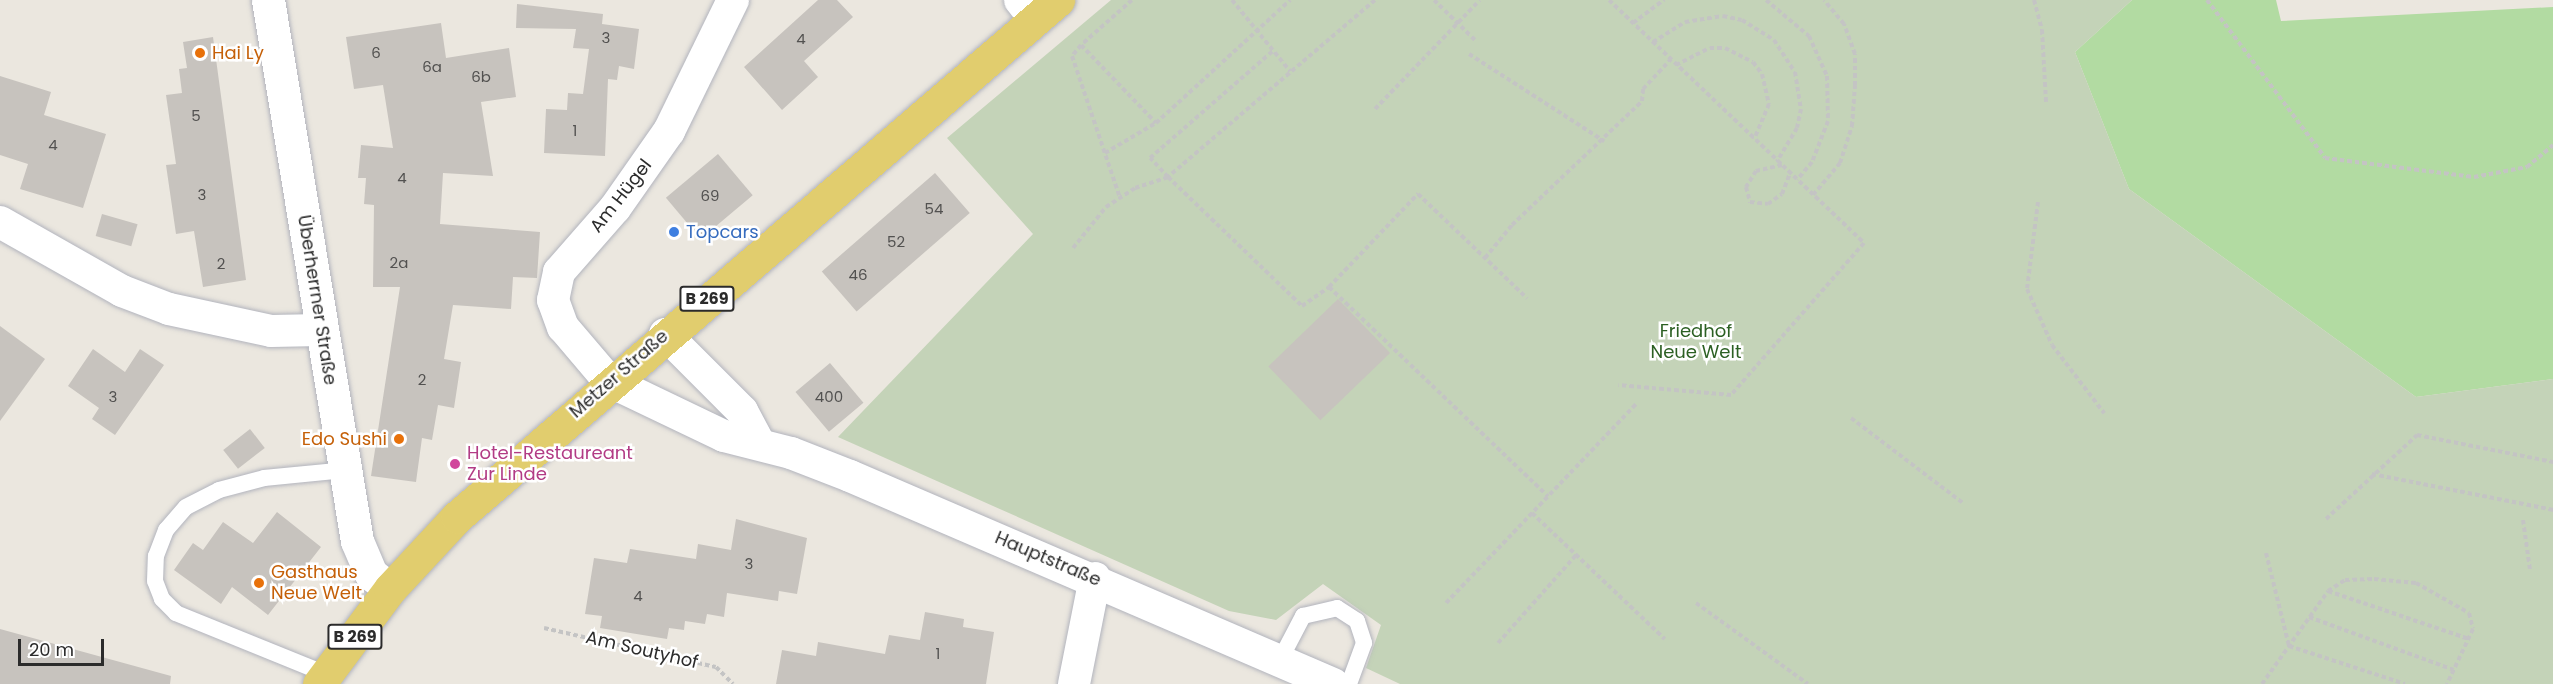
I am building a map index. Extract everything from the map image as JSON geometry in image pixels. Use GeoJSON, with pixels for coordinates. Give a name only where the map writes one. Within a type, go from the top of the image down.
{"type":"FeatureCollection","features":[{"type":"Feature","properties":{"kind":"main road","name":"Überherrner Straße"},"geometry":{"type":"LineString","coordinates":[[268,0],[321,330],[345,470],[363,557],[371,574],[390,589]]}},
{"type":"Feature","properties":{"kind":"main road","name":"Metzer Straße"},"geometry":{"type":"LineString","coordinates":[[323,679],[390,589],[457,517],[1038,6]]}},
{"type":"Feature","properties":{"kind":"street","name":"Am Hügel"},"geometry":{"type":"LineString","coordinates":[[609,381],[563,327],[553,300],[559,272],[615,208],[669,131],[733,0]]}},
{"type":"Feature","properties":{"kind":"street"},"geometry":{"type":"LineString","coordinates":[[0,222],[122,291],[169,309],[271,331],[321,330]]}},
{"type":"Feature","properties":{"kind":"street"},"geometry":{"type":"LineString","coordinates":[[665,334],[742,411],[759,443]]}},
{"type":"Feature","properties":{"kind":"street","name":"Hauptstraße"},"geometry":{"type":"LineString","coordinates":[[609,381],[724,436],[759,443],[1095,578],[1333,684]]}},
{"type":"Feature","properties":{"kind":"street"},"geometry":{"type":"LineString","coordinates":[[1074,684],[1095,578]]}},
{"type":"Feature","properties":{"kind":"lane"},"geometry":{"type":"LineString","coordinates":[[323,679],[176,613],[162,599],[155,580],[156,556],[166,530],[186,507],[219,490],[264,478],[345,470]]}},
{"type":"Feature","properties":{"kind":"lane"},"geometry":{"type":"LineString","coordinates":[[1280,660],[1303,616],[1337,608],[1357,621],[1364,643],[1349,684]]}},
{"type":"Feature","properties":{"kind":"path"},"geometry":{"type":"LineString","coordinates":[[1120,198],[1072,56],[1081,45],[1132,0]]}},
{"type":"Feature","properties":{"kind":"path"},"geometry":{"type":"LineString","coordinates":[[1232,0],[1290,71]]}},
{"type":"Feature","properties":{"kind":"path"},"geometry":{"type":"LineString","coordinates":[[1105,153],[1156,123],[1290,0]]}},
{"type":"Feature","properties":{"kind":"path"},"geometry":{"type":"LineString","coordinates":[[1073,248],[1120,198],[1168,177],[1375,0]]}},
{"type":"Feature","properties":{"kind":"path"},"geometry":{"type":"LineString","coordinates":[[1434,0],[1476,41]]}},
{"type":"Feature","properties":{"kind":"path"},"geometry":{"type":"LineString","coordinates":[[1375,109],[1480,0]]}},
{"type":"Feature","properties":{"kind":"path"},"geometry":{"type":"LineString","coordinates":[[1609,0],[1864,243],[1731,395],[1618,385]]}},
{"type":"Feature","properties":{"kind":"path"},"geometry":{"type":"LineString","coordinates":[[1633,23],[1664,0]]}},
{"type":"Feature","properties":{"kind":"path"},"geometry":{"type":"LineString","coordinates":[[1766,0],[1809,36],[1827,76],[1828,121],[1812,162],[1797,180]]}},
{"type":"Feature","properties":{"kind":"path"},"geometry":{"type":"LineString","coordinates":[[1813,195],[1840,163],[1852,126],[1855,86],[1855,54],[1845,24],[1824,0]]}},
{"type":"Feature","properties":{"kind":"path"},"geometry":{"type":"LineString","coordinates":[[2034,0],[2042,30],[2046,102]]}},
{"type":"Feature","properties":{"kind":"path"},"geometry":{"type":"LineString","coordinates":[[2207,0],[2325,158],[2474,177],[2527,167],[2553,146]]}},
{"type":"Feature","properties":{"kind":"path"},"geometry":{"type":"LineString","coordinates":[[1653,42],[1685,22],[1723,16],[1759,28],[1774,40],[1795,72],[1800,100],[1797,128],[1777,161]]}},
{"type":"Feature","properties":{"kind":"path"},"geometry":{"type":"LineString","coordinates":[[1081,45],[1156,123]]}},
{"type":"Feature","properties":{"kind":"path"},"geometry":{"type":"LineString","coordinates":[[1676,65],[1710,48],[1725,48],[1753,62],[1762,74],[1770,104],[1754,139]]}},
{"type":"Feature","properties":{"kind":"path"},"geometry":{"type":"LineString","coordinates":[[1274,50],[1150,158],[1168,177],[1302,306],[1329,287],[1418,194],[1527,298]]}},
{"type":"Feature","properties":{"kind":"path"},"geometry":{"type":"LineString","coordinates":[[1469,54],[1604,141]]}},
{"type":"Feature","properties":{"kind":"path"},"geometry":{"type":"LineString","coordinates":[[1485,258],[1512,225],[1604,141],[1671,59]]}},
{"type":"Feature","properties":{"kind":"path"},"geometry":{"type":"LineString","coordinates":[[1782,165],[1756,171],[1746,187],[1750,202],[1768,204],[1782,194],[1790,173]]}},
{"type":"Feature","properties":{"kind":"path"},"geometry":{"type":"LineString","coordinates":[[2038,202],[2027,290],[2052,345],[2104,413]]}},
{"type":"Feature","properties":{"kind":"path"},"geometry":{"type":"LineString","coordinates":[[1329,287],[1548,496]]}},
{"type":"Feature","properties":{"kind":"path"},"geometry":{"type":"LineString","coordinates":[[1446,603],[1637,404]]}},
{"type":"Feature","properties":{"kind":"path"},"geometry":{"type":"LineString","coordinates":[[1851,418],[1964,502]]}},
{"type":"Feature","properties":{"kind":"path"},"geometry":{"type":"LineString","coordinates":[[2326,519],[2372,474],[2417,435],[2553,462]]}},
{"type":"Feature","properties":{"kind":"path"},"geometry":{"type":"LineString","coordinates":[[2372,474],[2553,510]]}},
{"type":"Feature","properties":{"kind":"path"},"geometry":{"type":"LineString","coordinates":[[1532,513],[1665,639]]}},
{"type":"Feature","properties":{"kind":"path"},"geometry":{"type":"LineString","coordinates":[[2523,520],[2530,570]]}},
{"type":"Feature","properties":{"kind":"path"},"geometry":{"type":"LineString","coordinates":[[2266,554],[2289,646]]}},
{"type":"Feature","properties":{"kind":"path"},"geometry":{"type":"LineString","coordinates":[[1498,643],[1576,555]]}},
{"type":"Feature","properties":{"kind":"path"},"geometry":{"type":"LineString","coordinates":[[2262,684],[2328,591],[2345,580],[2416,583],[2469,614],[2473,629],[2447,684]]}},
{"type":"Feature","properties":{"kind":"path"},"geometry":{"type":"LineString","coordinates":[[2328,591],[2469,639]]}},
{"type":"Feature","properties":{"kind":"path"},"geometry":{"type":"LineString","coordinates":[[1696,603],[1808,684]]}},
{"type":"Feature","properties":{"kind":"path"},"geometry":{"type":"LineString","coordinates":[[2309,617],[2454,670]]}},
{"type":"Feature","properties":{"kind":"path","name":"Am Soutyhof"},"geometry":{"type":"LineString","coordinates":[[544,628],[716,667],[733,684]]}},
{"type":"Feature","properties":{"kind":"path"},"geometry":{"type":"LineString","coordinates":[[2289,646],[2405,684]]}},
{"type":"Feature","properties":{"kind":"green space","name":"Friedhof Neue Welt"},"geometry":{"type":"Polygon","coordinates":[[[1111,0],[2132,0],[2075,52],[2129,189],[2416,397],[2553,379],[2553,684],[1400,684],[1366,668],[1381,625],[1323,584],[1276,620],[1229,611],[838,437],[1033,234],[947,138],[1111,0]]]}},
{"type":"Feature","properties":{"kind":"green space"},"geometry":{"type":"Polygon","coordinates":[[[2132,0],[2276,0],[2281,21],[2553,7],[2553,379],[2416,397],[2129,189],[2075,52],[2132,0]]]}},
{"type":"Feature","properties":{"kind":"building"},"geometry":{"type":"Polygon","coordinates":[[[818,0],[837,0],[853,17],[804,61],[818,77],[782,110],[744,67],[818,0]]]}},
{"type":"Feature","properties":{"kind":"building"},"geometry":{"type":"Polygon","coordinates":[[[517,4],[603,14],[602,24],[639,29],[634,69],[619,66],[617,80],[608,79],[605,156],[544,153],[546,109],[567,110],[568,93],[583,94],[589,49],[573,48],[576,29],[516,28],[517,4]]]}},
{"type":"Feature","properties":{"kind":"building"},"geometry":{"type":"Polygon","coordinates":[[[441,23],[446,58],[509,48],[516,97],[481,102],[493,176],[443,173],[440,224],[540,232],[537,278],[513,277],[511,309],[453,305],[444,359],[461,362],[454,408],[438,405],[432,440],[422,438],[416,482],[371,476],[400,287],[373,287],[374,205],[364,204],[366,178],[358,178],[361,145],[393,148],[383,85],[354,89],[346,37],[441,23]]]}},
{"type":"Feature","properties":{"kind":"building"},"geometry":{"type":"Polygon","coordinates":[[[213,37],[246,280],[203,287],[194,231],[176,234],[166,165],[176,164],[166,95],[182,93],[179,69],[187,68],[183,42],[213,37]]]}},
{"type":"Feature","properties":{"kind":"building"},"geometry":{"type":"Polygon","coordinates":[[[0,76],[51,92],[44,115],[106,134],[83,208],[20,189],[28,164],[0,155],[0,76]]]}},
{"type":"Feature","properties":{"kind":"building"},"geometry":{"type":"Polygon","coordinates":[[[718,154],[753,195],[701,239],[666,198],[718,154]]]}},
{"type":"Feature","properties":{"kind":"building"},"geometry":{"type":"Polygon","coordinates":[[[935,173],[970,213],[857,311],[822,271],[935,173]]]}},
{"type":"Feature","properties":{"kind":"building"},"geometry":{"type":"Polygon","coordinates":[[[102,214],[138,224],[131,246],[96,236],[102,214]]]}},
{"type":"Feature","properties":{"kind":"building"},"geometry":{"type":"Polygon","coordinates":[[[1338,299],[1390,353],[1320,420],[1268,366],[1338,299]]]}},
{"type":"Feature","properties":{"kind":"building"},"geometry":{"type":"Polygon","coordinates":[[[0,326],[45,359],[0,421],[0,326]]]}},
{"type":"Feature","properties":{"kind":"building"},"geometry":{"type":"Polygon","coordinates":[[[93,349],[125,372],[140,349],[164,365],[115,435],[92,419],[99,408],[68,386],[93,349]]]}},
{"type":"Feature","properties":{"kind":"building"},"geometry":{"type":"Polygon","coordinates":[[[830,363],[863,403],[829,432],[796,392],[830,363]]]}},
{"type":"Feature","properties":{"kind":"building"},"geometry":{"type":"Polygon","coordinates":[[[250,429],[265,448],[238,469],[223,450],[250,429]]]}},
{"type":"Feature","properties":{"kind":"building"},"geometry":{"type":"Polygon","coordinates":[[[277,512],[321,547],[268,615],[232,587],[221,604],[174,570],[193,543],[203,550],[223,522],[253,543],[277,512]]]}},
{"type":"Feature","properties":{"kind":"building"},"geometry":{"type":"Polygon","coordinates":[[[736,519],[807,538],[797,594],[779,591],[778,601],[727,593],[724,617],[707,614],[705,624],[685,621],[684,630],[669,628],[667,639],[600,628],[602,616],[585,614],[594,558],[627,563],[630,549],[696,559],[698,544],[731,550],[736,519]]]}},
{"type":"Feature","properties":{"kind":"building"},"geometry":{"type":"Polygon","coordinates":[[[925,612],[964,619],[963,627],[994,632],[986,684],[776,684],[782,650],[816,656],[818,642],[885,654],[889,635],[920,640],[925,612]]]}},
{"type":"Feature","properties":{"kind":"building"},"geometry":{"type":"Polygon","coordinates":[[[0,629],[171,676],[170,684],[0,684],[0,629]]]}},
{"type":"Feature","properties":{"kind":"place","name":"Hai Ly"},"geometry":{"type":"Point","coordinates":[200,53]}},
{"type":"Feature","properties":{"kind":"place","name":"Topcars"},"geometry":{"type":"Point","coordinates":[674,232]}},
{"type":"Feature","properties":{"kind":"place","name":"Edo Sushi"},"geometry":{"type":"Point","coordinates":[399,439]}},
{"type":"Feature","properties":{"kind":"place","name":"Hotel-Restaureant Zur Linde"},"geometry":{"type":"Point","coordinates":[455,464]}},
{"type":"Feature","properties":{"kind":"place","name":"Gasthaus Neue Welt"},"geometry":{"type":"Point","coordinates":[259,583]}}]}
